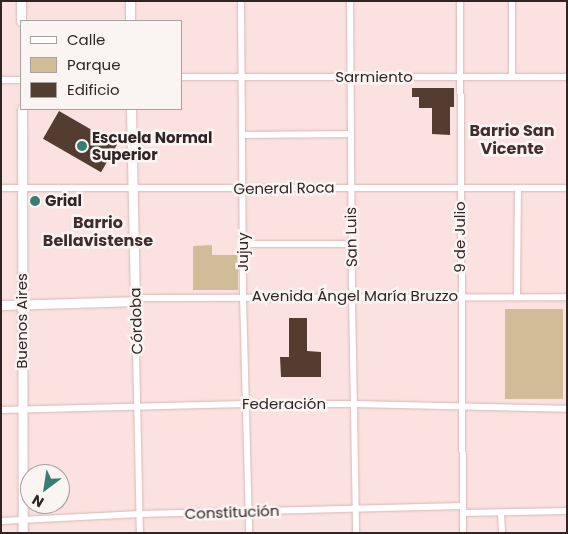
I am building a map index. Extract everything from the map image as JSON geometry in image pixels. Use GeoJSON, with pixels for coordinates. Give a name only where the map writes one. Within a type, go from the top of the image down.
{"type":"FeatureCollection","features":[{"type":"Feature","properties":{"kind":"street"},"geometry":{"type":"LineString","coordinates":[[21,1],[21,20]]}},
{"type":"Feature","properties":{"kind":"street"},"geometry":{"type":"LineString","coordinates":[[130,1],[130,20]]}},
{"type":"Feature","properties":{"kind":"street","name":"Jujuy"},"geometry":{"type":"LineString","coordinates":[[241,1],[243,296],[248,533]]}},
{"type":"Feature","properties":{"kind":"street","name":"San Luis"},"geometry":{"type":"LineString","coordinates":[[350,1],[350,187],[356,533]]}},
{"type":"Feature","properties":{"kind":"street","name":"9 de Julio"},"geometry":{"type":"LineString","coordinates":[[460,1],[460,296],[463,533]]}},
{"type":"Feature","properties":{"kind":"street"},"geometry":{"type":"LineString","coordinates":[[512,1],[512,76]]}},
{"type":"Feature","properties":{"kind":"street","name":"Sarmiento"},"geometry":{"type":"LineString","coordinates":[[182,77],[567,77]]}},
{"type":"Feature","properties":{"kind":"street"},"geometry":{"type":"LineString","coordinates":[[1,80],[20,80]]}},
{"type":"Feature","properties":{"kind":"street","name":"Buenos Aires"},"geometry":{"type":"LineString","coordinates":[[22,110],[23,533]]}},
{"type":"Feature","properties":{"kind":"street","name":"Córdoba"},"geometry":{"type":"LineString","coordinates":[[131,110],[132,188],[138,298],[140,533]]}},
{"type":"Feature","properties":{"kind":"street"},"geometry":{"type":"LineString","coordinates":[[242,135],[350,134]]}},
{"type":"Feature","properties":{"kind":"street","name":"General Roca"},"geometry":{"type":"LineString","coordinates":[[1,188],[567,188]]}},
{"type":"Feature","properties":{"kind":"street"},"geometry":{"type":"LineString","coordinates":[[517,296],[518,188]]}},
{"type":"Feature","properties":{"kind":"street"},"geometry":{"type":"LineString","coordinates":[[243,244],[352,244]]}},
{"type":"Feature","properties":{"kind":"street","name":"Avenida Ángel María Bruzzo"},"geometry":{"type":"LineString","coordinates":[[1,305],[22,302],[243,296],[567,297]]}},
{"type":"Feature","properties":{"kind":"street","name":"Avenida Ángel María Bruzzo"},"geometry":{"type":"LineString","coordinates":[[1,300],[22,302]]}},
{"type":"Feature","properties":{"kind":"street","name":"Federación"},"geometry":{"type":"LineString","coordinates":[[1,410],[139,405],[245,404],[354,404],[567,409]]}},
{"type":"Feature","properties":{"kind":"street","name":"Constitución"},"geometry":{"type":"LineString","coordinates":[[1,521],[140,514],[356,508],[463,510],[502,513],[567,511]]}},
{"type":"Feature","properties":{"kind":"street"},"geometry":{"type":"LineString","coordinates":[[502,513],[502,533]]}},
{"type":"Feature","properties":{"kind":"green space"},"geometry":{"type":"Polygon","coordinates":[[[212,245],[212,255],[238,255],[238,290],[193,290],[193,246],[212,245]]]}},
{"type":"Feature","properties":{"kind":"green space"},"geometry":{"type":"Polygon","coordinates":[[[505,309],[563,309],[563,399],[505,399],[505,309]]]}},
{"type":"Feature","properties":{"kind":"building"},"geometry":{"type":"Polygon","coordinates":[[[412,88],[454,88],[454,107],[450,107],[450,135],[432,134],[432,108],[419,108],[419,97],[412,97],[412,88]]]}},
{"type":"Feature","properties":{"kind":"building"},"geometry":{"type":"Polygon","coordinates":[[[59,111],[117,144],[101,172],[43,139],[59,111]]]}},
{"type":"Feature","properties":{"kind":"building"},"geometry":{"type":"Polygon","coordinates":[[[289,318],[307,318],[307,351],[321,352],[321,377],[281,377],[280,357],[289,357],[289,318]]]}},
{"type":"Feature","properties":{"kind":"place","name":"Escuela Normal Superior"},"geometry":{"type":"Point","coordinates":[82,146]}},
{"type":"Feature","properties":{"kind":"place","name":"Grial"},"geometry":{"type":"Point","coordinates":[35,201]}},
{"type":"Feature","properties":{"kind":"district","name":"Barrio San Vicente"},"geometry":{"type":"Point","coordinates":[512,140]}},
{"type":"Feature","properties":{"kind":"district","name":"Barrio Bellavistense"},"geometry":{"type":"Point","coordinates":[98,232]}}]}
